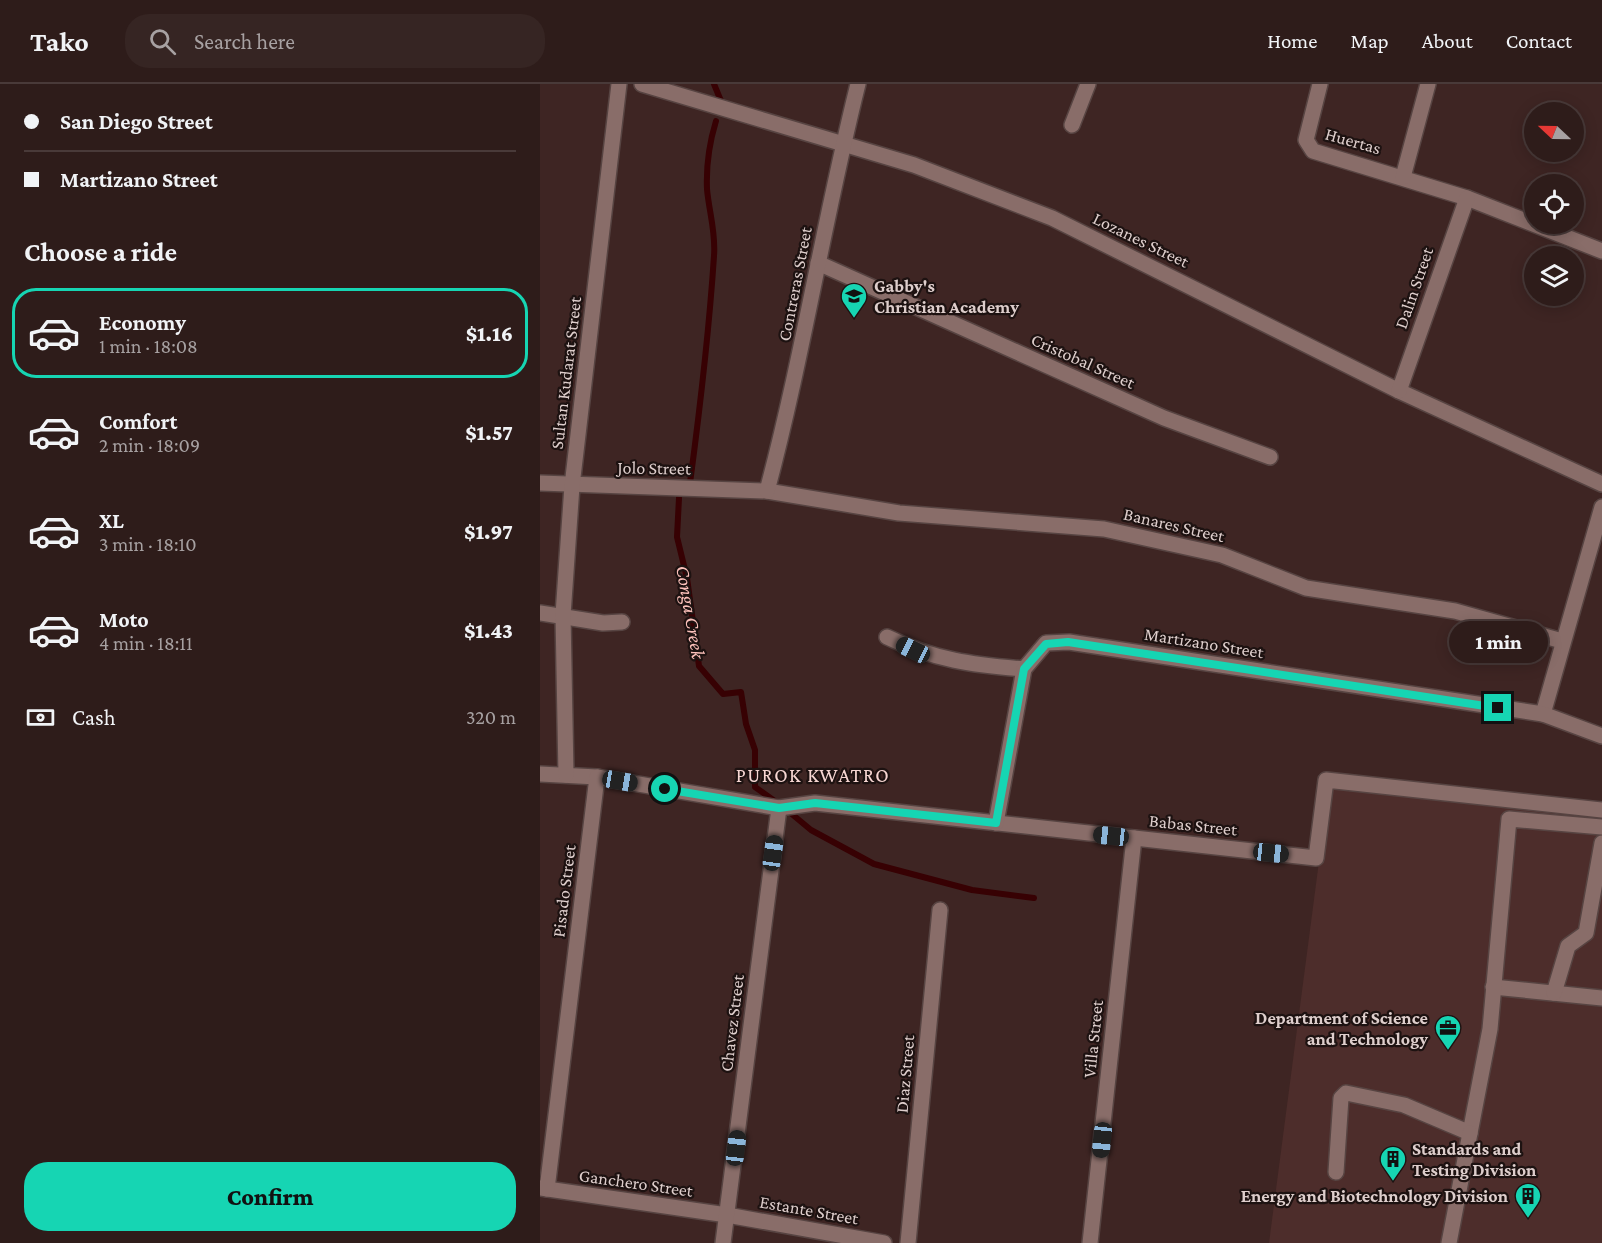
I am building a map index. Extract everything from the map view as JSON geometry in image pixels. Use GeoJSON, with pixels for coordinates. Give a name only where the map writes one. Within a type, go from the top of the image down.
{"type":"FeatureCollection","features":[{"type":"Feature","properties":{"kind":"street","name":"Sultan Kudarat Street"},"geometry":{"type":"LineString","coordinates":[[566,775],[562,615],[572,486],[619,84]]}},
{"type":"Feature","properties":{"kind":"street","name":"Lozanes Street"},"geometry":{"type":"LineString","coordinates":[[642,84],[843,142],[979,188],[1052,218],[1399,391],[1602,484]]}},
{"type":"Feature","properties":{"kind":"street","name":"Contreras Street"},"geometry":{"type":"LineString","coordinates":[[767,491],[795,385],[843,142],[858,84]]}},
{"type":"Feature","properties":{"kind":"street"},"geometry":{"type":"LineString","coordinates":[[1072,125],[1088,84]]}},
{"type":"Feature","properties":{"kind":"street","name":"Huertas"},"geometry":{"type":"LineString","coordinates":[[1320,84],[1306,140],[1313,150],[1402,177]]}},
{"type":"Feature","properties":{"kind":"street"},"geometry":{"type":"LineString","coordinates":[[1428,84],[1402,177],[1467,198],[1602,251]]}},
{"type":"Feature","properties":{"kind":"street","name":"Dalin Street"},"geometry":{"type":"LineString","coordinates":[[1399,391],[1467,198]]}},
{"type":"Feature","properties":{"kind":"street","name":"Cristobal Street"},"geometry":{"type":"LineString","coordinates":[[818,263],[1164,418],[1270,457]]}},
{"type":"Feature","properties":{"kind":"street","name":"Jolo Street"},"geometry":{"type":"LineString","coordinates":[[540,483],[572,486],[767,491]]}},
{"type":"Feature","properties":{"kind":"street","name":"Banares Street"},"geometry":{"type":"LineString","coordinates":[[767,491],[899,513],[1081,526],[1130,533],[1222,555],[1306,588],[1455,611],[1562,641]]}},
{"type":"Feature","properties":{"kind":"street"},"geometry":{"type":"LineString","coordinates":[[1543,714],[1602,507]]}},
{"type":"Feature","properties":{"kind":"street"},"geometry":{"type":"LineString","coordinates":[[540,613],[603,623],[622,622]]}},
{"type":"Feature","properties":{"kind":"street"},"geometry":{"type":"LineString","coordinates":[[887,637],[913,650],[945,660],[1024,669],[996,823]]}},
{"type":"Feature","properties":{"kind":"street","name":"Martizano Street"},"geometry":{"type":"LineString","coordinates":[[1024,669],[1046,644],[1068,642],[1543,714],[1602,736]]}},
{"type":"Feature","properties":{"kind":"street","name":"Babas Street"},"geometry":{"type":"LineString","coordinates":[[540,774],[597,777],[784,807],[815,803],[1316,858],[1326,780],[1602,810]]}},
{"type":"Feature","properties":{"kind":"street","name":"Pisado Street"},"geometry":{"type":"LineString","coordinates":[[543,1189],[597,777]]}},
{"type":"Feature","properties":{"kind":"street","name":"Chavez Street"},"geometry":{"type":"LineString","coordinates":[[723,1243],[784,807]]}},
{"type":"Feature","properties":{"kind":"street"},"geometry":{"type":"LineString","coordinates":[[1449,1243],[1490,1029],[1509,819],[1602,827]]}},
{"type":"Feature","properties":{"kind":"street","name":"Villa Street"},"geometry":{"type":"LineString","coordinates":[[1089,1243],[1134,838]]}},
{"type":"Feature","properties":{"kind":"street"},"geometry":{"type":"LineString","coordinates":[[1554,993],[1568,946],[1586,933],[1602,843]]}},
{"type":"Feature","properties":{"kind":"street","name":"Diaz Street"},"geometry":{"type":"LineString","coordinates":[[909,1243],[940,910]]}},
{"type":"Feature","properties":{"kind":"street"},"geometry":{"type":"LineString","coordinates":[[1493,987],[1602,998]]}},
{"type":"Feature","properties":{"kind":"street"},"geometry":{"type":"LineString","coordinates":[[1336,1172],[1341,1098],[1346,1093],[1404,1105],[1470,1133]]}},
{"type":"Feature","properties":{"kind":"street","name":"Ganchero Street"},"geometry":{"type":"LineString","coordinates":[[543,1189],[727,1215]]}},
{"type":"Feature","properties":{"kind":"street","name":"Estante Street"},"geometry":{"type":"LineString","coordinates":[[727,1215],[884,1243]]}},
{"type":"Feature","properties":{"kind":"shaded area","name":"Department of Science and Technology"},"geometry":{"type":"Polygon","coordinates":[[[1329,785],[1602,813],[1602,1243],[1269,1243],[1329,785]]]}},
{"type":"Feature","properties":{"kind":"waterway","name":"Conga Creek"},"geometry":{"type":"LineString","coordinates":[[714,84],[721,101]]}},
{"type":"Feature","properties":{"kind":"waterway","name":"Conga Creek"},"geometry":{"type":"LineString","coordinates":[[690,483],[710,313],[714,239],[707,180],[708,155],[716,121]]}},
{"type":"Feature","properties":{"kind":"waterway","name":"Conga Creek"},"geometry":{"type":"LineString","coordinates":[[679,498],[677,537],[687,578],[699,666],[723,694],[741,692],[746,724],[755,750],[755,787],[776,802]]}},
{"type":"Feature","properties":{"kind":"waterway","name":"Conga Creek"},"geometry":{"type":"LineString","coordinates":[[787,810],[811,830],[874,864],[972,890],[1034,898]]}},
{"type":"Feature","properties":{"kind":"place","name":"Gabby's Christian Academy"},"geometry":{"type":"Point","coordinates":[854,319]}},
{"type":"Feature","properties":{"kind":"place","name":"Department of Science and Technology"},"geometry":{"type":"Point","coordinates":[1448,1051]}},
{"type":"Feature","properties":{"kind":"place","name":"Standards and Testing Division"},"geometry":{"type":"Point","coordinates":[1393,1182]}},
{"type":"Feature","properties":{"kind":"place","name":"Energy and Biotechnology Division"},"geometry":{"type":"Point","coordinates":[1528,1219]}},
{"type":"Feature","properties":{"kind":"district","name":"PUROK KWATRO"},"geometry":{"type":"Point","coordinates":[813,775]}},
{"type":"Feature","properties":{"kind":"route"},"geometry":{"type":"LineString","coordinates":[[665,789],[779,808],[815,803],[996,823],[1024,669],[1046,644],[1068,642],[1498,708]]}}]}
